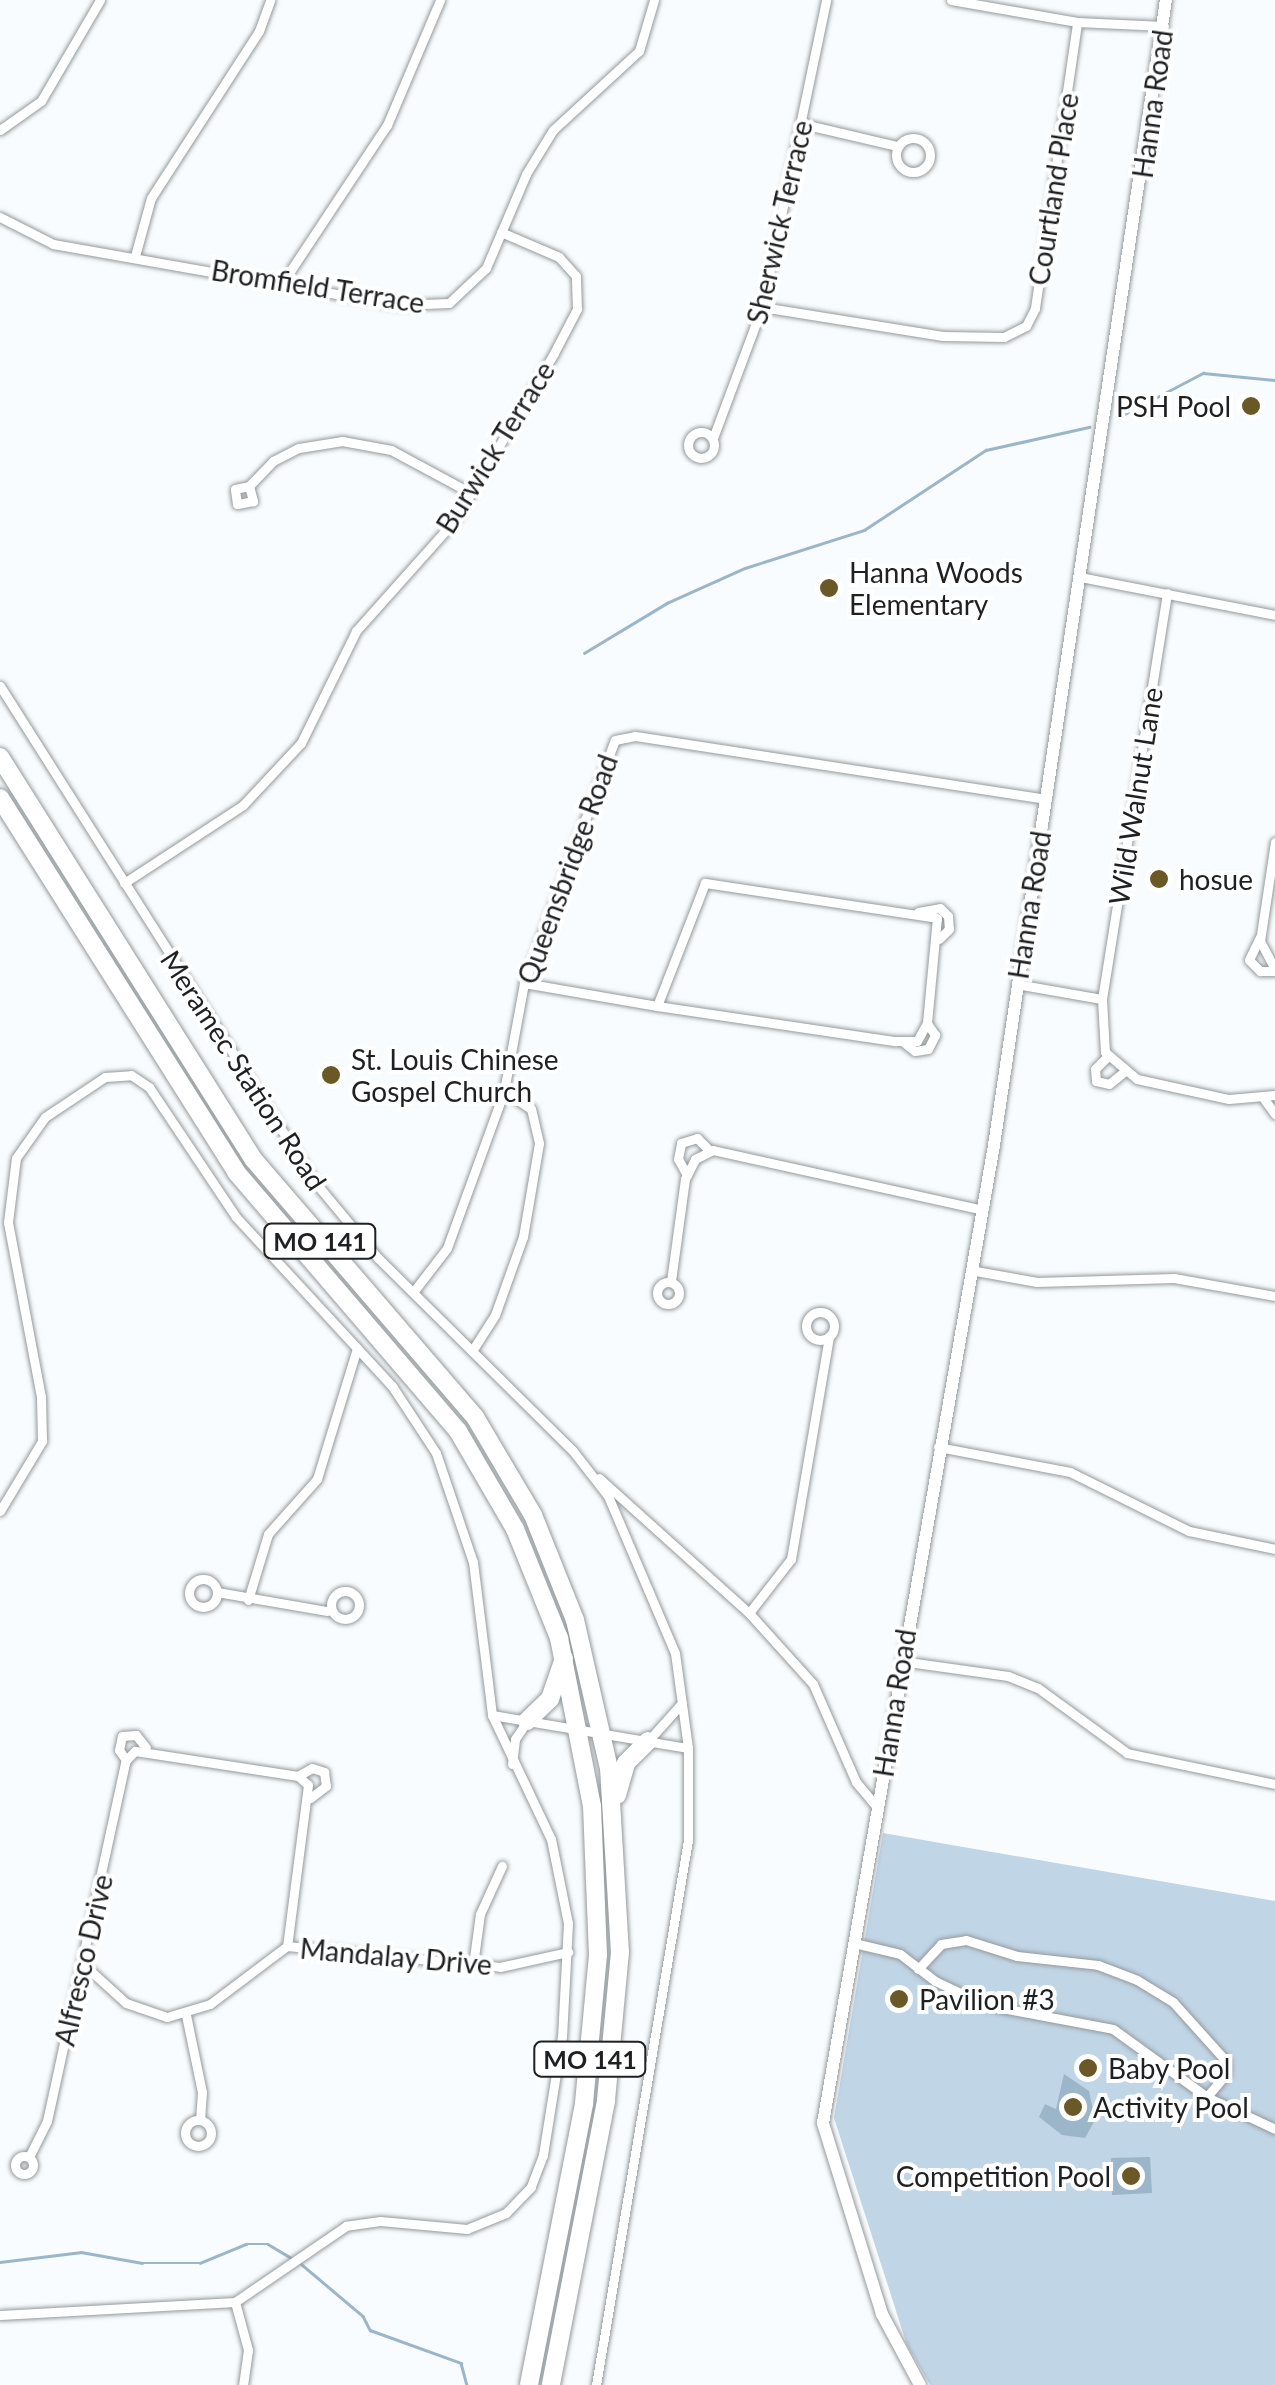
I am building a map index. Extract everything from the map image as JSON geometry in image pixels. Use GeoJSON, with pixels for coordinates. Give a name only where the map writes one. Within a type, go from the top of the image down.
{"type":"FeatureCollection","features":[{"type":"Feature","properties":{"kind":"highway","name":"MO 141"},"geometry":{"type":"LineString","coordinates":[[0,758],[254,1160],[430,1358],[496,1448],[563,1584],[604,1734],[614,1806],[620,1952],[612,2064],[551,2385]]}},
{"type":"Feature","properties":{"kind":"highway","name":"MO 141"},"geometry":{"type":"LineString","coordinates":[[0,798],[248,1188],[458,1431],[515,1529],[564,1658],[581,1730],[598,1879],[595,2011],[529,2385]]}},
{"type":"Feature","properties":{"kind":"highway"},"geometry":{"type":"LineString","coordinates":[[526,1721],[550,1700],[564,1658]]}},
{"type":"Feature","properties":{"kind":"highway"},"geometry":{"type":"LineString","coordinates":[[614,1806],[626,1763],[648,1741]]}},
{"type":"Feature","properties":{"kind":"street"},"geometry":{"type":"LineString","coordinates":[[0,130],[42,101],[100,0]]}},
{"type":"Feature","properties":{"kind":"street"},"geometry":{"type":"LineString","coordinates":[[135,256],[151,198],[259,31],[270,0]]}},
{"type":"Feature","properties":{"kind":"street"},"geometry":{"type":"LineString","coordinates":[[283,282],[387,125],[440,0]]}},
{"type":"Feature","properties":{"kind":"street","name":"Bromfield Terrace"},"geometry":{"type":"LineString","coordinates":[[0,217],[53,244],[400,305],[439,306],[473,286],[553,130],[639,50],[654,0]]}},
{"type":"Feature","properties":{"kind":"street","name":"Sherwick Terrace"},"geometry":{"type":"LineString","coordinates":[[713,438],[762,307],[826,0]]}},
{"type":"Feature","properties":{"kind":"street"},"geometry":{"type":"LineString","coordinates":[[951,0],[1077,22],[1164,26]]}},
{"type":"Feature","properties":{"kind":"street","name":"Hanna Road"},"geometry":{"type":"LineString","coordinates":[[920,2385],[882,2314],[823,2131],[980,1208],[1166,0]]}},
{"type":"Feature","properties":{"kind":"street","name":"Courtland Place"},"geometry":{"type":"LineString","coordinates":[[762,307],[943,336],[1004,337],[1026,326],[1034,308],[1077,22]]}},
{"type":"Feature","properties":{"kind":"street"},"geometry":{"type":"LineString","coordinates":[[803,124],[898,146]]}},
{"type":"Feature","properties":{"kind":"street","name":"Burwick Terrace"},"geometry":{"type":"LineString","coordinates":[[124,884],[270,780],[301,743],[356,631],[455,520],[554,353],[581,290],[559,257],[501,232]]}},
{"type":"Feature","properties":{"kind":"street"},"geometry":{"type":"LineString","coordinates":[[249,486],[284,454],[342,441],[391,450],[471,493]]}},
{"type":"Feature","properties":{"kind":"street"},"geometry":{"type":"LineString","coordinates":[[1080,577],[1275,615]]}},
{"type":"Feature","properties":{"kind":"street","name":"Wild Walnut Lane"},"geometry":{"type":"LineString","coordinates":[[1124,1072],[1110,1084],[1096,1081],[1095,1069],[1108,1056],[1100,1039],[1102,999],[1167,593]]}},
{"type":"Feature","properties":{"kind":"street","name":"Meramec Station Road"},"geometry":{"type":"LineString","coordinates":[[0,686],[274,1126],[347,1222],[589,1470],[640,1559],[676,1653],[688,1748],[688,1840],[596,2385]]}},
{"type":"Feature","properties":{"kind":"street","name":"Queensbridge Road"},"geometry":{"type":"LineString","coordinates":[[414,1291],[447,1248],[504,1091],[524,983],[615,740],[635,736],[1045,799]]}},
{"type":"Feature","properties":{"kind":"street"},"geometry":{"type":"LineString","coordinates":[[1275,842],[1260,937],[1264,956],[1275,970]]}},
{"type":"Feature","properties":{"kind":"street"},"geometry":{"type":"LineString","coordinates":[[524,983],[657,1006],[917,1041],[928,1023],[939,939],[936,918],[918,912],[705,882],[657,1006]]}},
{"type":"Feature","properties":{"kind":"street"},"geometry":{"type":"LineString","coordinates":[[918,912],[940,908],[948,916],[948,929],[939,939]]}},
{"type":"Feature","properties":{"kind":"street"},"geometry":{"type":"LineString","coordinates":[[1016,984],[1102,999]]}},
{"type":"Feature","properties":{"kind":"street"},"geometry":{"type":"LineString","coordinates":[[1108,1056],[1124,1072],[1229,1098],[1270,1097],[1275,1114]]}},
{"type":"Feature","properties":{"kind":"street"},"geometry":{"type":"LineString","coordinates":[[0,1511],[42,1441],[41,1397],[14,1260],[10,1179],[23,1140],[45,1116],[104,1077],[131,1075],[150,1087],[236,1217],[357,1348],[422,1430],[455,1496],[473,1562],[492,1715],[558,1861],[568,1952],[552,2112],[539,2170],[520,2200],[478,2227],[362,2222],[300,2252],[235,2302],[0,2315]]}},
{"type":"Feature","properties":{"kind":"street"},"geometry":{"type":"LineString","coordinates":[[472,1351],[495,1315],[523,1237],[539,1143],[531,1109],[504,1091]]}},
{"type":"Feature","properties":{"kind":"street"},"geometry":{"type":"LineString","coordinates":[[686,1175],[678,1159],[681,1143],[698,1138],[710,1151],[980,1208]]}},
{"type":"Feature","properties":{"kind":"street"},"geometry":{"type":"LineString","coordinates":[[671,1281],[686,1175],[695,1159],[710,1151]]}},
{"type":"Feature","properties":{"kind":"street"},"geometry":{"type":"LineString","coordinates":[[0,1263],[14,1260]]}},
{"type":"Feature","properties":{"kind":"street"},"geometry":{"type":"LineString","coordinates":[[970,1270],[1036,1282],[1174,1278],[1275,1296]]}},
{"type":"Feature","properties":{"kind":"street"},"geometry":{"type":"LineString","coordinates":[[749,1613],[791,1559],[828,1336]]}},
{"type":"Feature","properties":{"kind":"street"},"geometry":{"type":"LineString","coordinates":[[248,1600],[268,1534],[317,1479],[357,1348]]}},
{"type":"Feature","properties":{"kind":"street"},"geometry":{"type":"LineString","coordinates":[[938,1447],[1070,1472],[1190,1531],[1275,1550]]}},
{"type":"Feature","properties":{"kind":"street"},"geometry":{"type":"LineString","coordinates":[[589,1470],[643,1511],[749,1613],[812,1684],[856,1782],[877,1807]]}},
{"type":"Feature","properties":{"kind":"street"},"geometry":{"type":"LineString","coordinates":[[218,1592],[327,1611]]}},
{"type":"Feature","properties":{"kind":"street"},"geometry":{"type":"LineString","coordinates":[[901,1661],[1008,1676],[1038,1688],[1127,1753],[1275,1784]]}},
{"type":"Feature","properties":{"kind":"street"},"geometry":{"type":"LineString","coordinates":[[648,1741],[675,1718],[682,1701]]}},
{"type":"Feature","properties":{"kind":"street"},"geometry":{"type":"LineString","coordinates":[[492,1715],[688,1748]]}},
{"type":"Feature","properties":{"kind":"street"},"geometry":{"type":"LineString","coordinates":[[512,1765],[515,1739],[526,1721]]}},
{"type":"Feature","properties":{"kind":"street","name":"Alfresco Drive"},"geometry":{"type":"LineString","coordinates":[[29,2157],[47,2121],[83,1964],[126,1760],[118,1750],[122,1736],[136,1735],[140,1749]]}},
{"type":"Feature","properties":{"kind":"street"},"geometry":{"type":"LineString","coordinates":[[126,1760],[140,1749],[298,1776],[308,1786],[310,1798],[286,1946]]}},
{"type":"Feature","properties":{"kind":"street"},"geometry":{"type":"LineString","coordinates":[[298,1776],[312,1768],[324,1772],[326,1786],[310,1798]]}},
{"type":"Feature","properties":{"kind":"street"},"geometry":{"type":"LineString","coordinates":[[474,1965],[480,1914],[502,1866]]}},
{"type":"Feature","properties":{"kind":"street"},"geometry":{"type":"LineString","coordinates":[[918,1969],[941,1944],[966,1940],[1017,1956],[1098,1965],[1137,1980],[1173,2002],[1221,2051],[1226,2074],[1207,2097]]}},
{"type":"Feature","properties":{"kind":"street"},"geometry":{"type":"LineString","coordinates":[[854,1943],[892,1950],[918,1969],[986,2005],[1113,2028],[1207,2097],[1275,2129]]}},
{"type":"Feature","properties":{"kind":"street","name":"Mandalay Drive"},"geometry":{"type":"LineString","coordinates":[[186,2015],[232,1990],[286,1946],[474,1965],[522,1964],[568,1952]]}},
{"type":"Feature","properties":{"kind":"street"},"geometry":{"type":"LineString","coordinates":[[83,1964],[126,2003],[156,2014],[186,2015],[202,2092],[200,2119]]}},
{"type":"Feature","properties":{"kind":"street"},"geometry":{"type":"LineString","coordinates":[[235,2302],[248,2350],[242,2385]]}},
{"type":"Feature","properties":{"kind":"shaded area"},"geometry":{"type":"Polygon","coordinates":[[[883,1833],[1275,1901],[1275,2385],[930,2385],[907,2345],[834,2118],[883,1833]]]}},
{"type":"Feature","properties":{"kind":"shaded area","name":"Activity Pool"},"geometry":{"type":"Polygon","coordinates":[[[1064,2074],[1089,2091],[1095,2120],[1085,2138],[1062,2135],[1039,2117],[1045,2104],[1056,2109],[1064,2074]]]}},
{"type":"Feature","properties":{"kind":"shaded area","name":"Competition Pool"},"geometry":{"type":"Polygon","coordinates":[[[1150,2157],[1152,2193],[1112,2195],[1111,2158],[1150,2157]]]}},
{"type":"Feature","properties":{"kind":"waterway"},"geometry":{"type":"LineString","coordinates":[[1121,416],[1203,373],[1275,380]]}},
{"type":"Feature","properties":{"kind":"waterway"},"geometry":{"type":"LineString","coordinates":[[584,653],[667,603],[745,568],[864,530],[986,450],[1089,427]]}},
{"type":"Feature","properties":{"kind":"waterway"},"geometry":{"type":"LineString","coordinates":[[0,2262],[81,2252],[142,2263],[200,2263],[246,2244],[268,2244],[293,2259]]}},
{"type":"Feature","properties":{"kind":"waterway"},"geometry":{"type":"LineString","coordinates":[[300,2263],[363,2316],[370,2330],[461,2363],[467,2385]]}},
{"type":"Feature","properties":{"kind":"place","name":"PSH Pool"},"geometry":{"type":"Point","coordinates":[1251,406]}},
{"type":"Feature","properties":{"kind":"place","name":"Hanna Woods Elementary"},"geometry":{"type":"Point","coordinates":[829,588]}},
{"type":"Feature","properties":{"kind":"place","name":"hosue"},"geometry":{"type":"Point","coordinates":[1159,879]}},
{"type":"Feature","properties":{"kind":"place","name":"St. Louis Chinese Gospel Church"},"geometry":{"type":"Point","coordinates":[331,1075]}},
{"type":"Feature","properties":{"kind":"place","name":"Pavilion #3"},"geometry":{"type":"Point","coordinates":[899,1999]}},
{"type":"Feature","properties":{"kind":"place","name":"Baby Pool"},"geometry":{"type":"Point","coordinates":[1088,2068]}},
{"type":"Feature","properties":{"kind":"place","name":"Activity Pool"},"geometry":{"type":"Point","coordinates":[1073,2107]}},
{"type":"Feature","properties":{"kind":"place","name":"Competition Pool"},"geometry":{"type":"Point","coordinates":[1131,2176]}}]}
